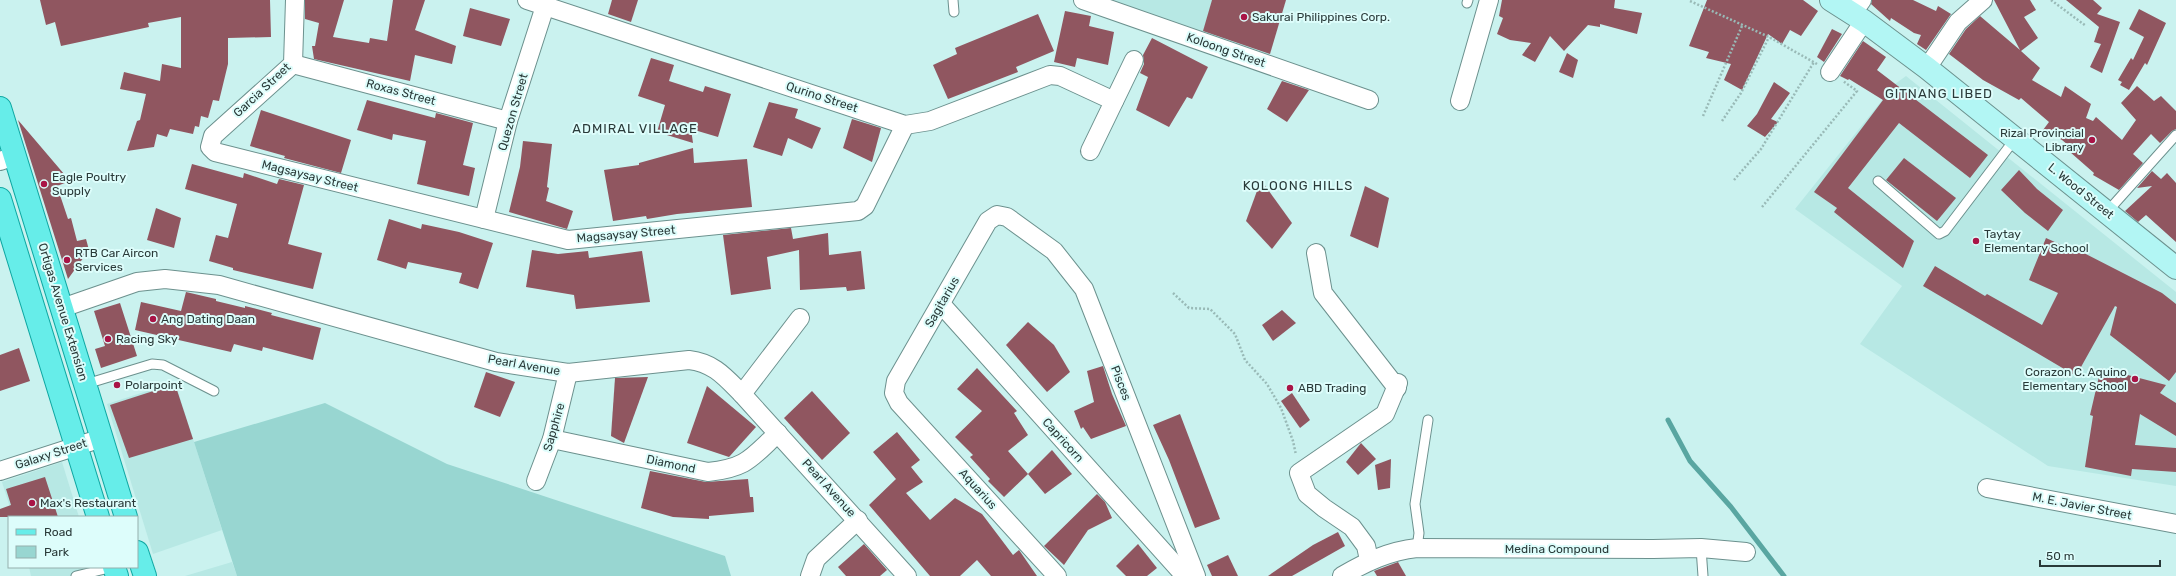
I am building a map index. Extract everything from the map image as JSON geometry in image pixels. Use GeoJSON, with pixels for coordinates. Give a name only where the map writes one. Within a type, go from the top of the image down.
{"type":"FeatureCollection","features":[{"type":"Feature","properties":{"kind":"main road","name":"L. Wood Street"},"geometry":{"type":"LineString","coordinates":[[1831,0],[1859,11],[1927,68],[2176,268]]}},
{"type":"Feature","properties":{"kind":"main road","name":"Ortigas Avenue Extension"},"geometry":{"type":"LineString","coordinates":[[0,108],[7,159],[62,308],[126,516]]}},
{"type":"Feature","properties":{"kind":"main road"},"geometry":{"type":"LineString","coordinates":[[0,199],[98,516]]}},
{"type":"Feature","properties":{"kind":"main road"},"geometry":{"type":"LineString","coordinates":[[138,555],[145,576]]}},
{"type":"Feature","properties":{"kind":"street","name":"Garcia Street"},"geometry":{"type":"LineString","coordinates":[[210,147],[213,136],[293,64],[295,0]]}},
{"type":"Feature","properties":{"kind":"street","name":"Qurino Street"},"geometry":{"type":"LineString","coordinates":[[527,0],[546,3],[905,125],[930,121],[1050,75],[1060,76],[1114,101]]}},
{"type":"Feature","properties":{"kind":"street","name":"Koloong Street"},"geometry":{"type":"LineString","coordinates":[[1083,0],[1369,100]]}},
{"type":"Feature","properties":{"kind":"street"},"geometry":{"type":"LineString","coordinates":[[1460,101],[1489,0]]}},
{"type":"Feature","properties":{"kind":"street"},"geometry":{"type":"LineString","coordinates":[[1927,68],[1958,22],[1983,0]]}},
{"type":"Feature","properties":{"kind":"street","name":"Quezon Street"},"geometry":{"type":"LineString","coordinates":[[484,219],[508,121],[546,3]]}},
{"type":"Feature","properties":{"kind":"street"},"geometry":{"type":"LineString","coordinates":[[1830,72],[1859,11]]}},
{"type":"Feature","properties":{"kind":"street"},"geometry":{"type":"LineString","coordinates":[[1090,151],[1134,60]]}},
{"type":"Feature","properties":{"kind":"street","name":"Roxas Street"},"geometry":{"type":"LineString","coordinates":[[293,64],[508,121]]}},
{"type":"Feature","properties":{"kind":"street","name":"Magsaysay Street"},"geometry":{"type":"LineString","coordinates":[[210,147],[215,152],[222,154],[568,240],[858,211],[864,206],[905,125]]}},
{"type":"Feature","properties":{"kind":"street","name":"Sagitarius"},"geometry":{"type":"LineString","coordinates":[[899,403],[894,393],[896,381],[988,221],[997,215],[1007,217]]}},
{"type":"Feature","properties":{"kind":"street","name":"Pisces"},"geometry":{"type":"LineString","coordinates":[[1007,217],[1054,251],[1084,289],[1196,576]]}},
{"type":"Feature","properties":{"kind":"street"},"geometry":{"type":"LineString","coordinates":[[1316,253],[1323,293],[1397,386],[1385,414],[1299,473],[1308,494],[1324,508],[1352,526],[1366,546],[1369,560]]}},
{"type":"Feature","properties":{"kind":"street","name":"Pearl Avenue"},"geometry":{"type":"LineString","coordinates":[[62,308],[138,282],[165,279],[219,286],[496,362],[568,373],[696,360],[703,361],[714,367],[742,394],[858,520],[907,576]]}},
{"type":"Feature","properties":{"kind":"street","name":"Capricorn"},"geometry":{"type":"LineString","coordinates":[[941,304],[1185,576]]}},
{"type":"Feature","properties":{"kind":"street"},"geometry":{"type":"LineString","coordinates":[[742,394],[800,318]]}},
{"type":"Feature","properties":{"kind":"street","name":"Sapphire"},"geometry":{"type":"LineString","coordinates":[[536,480],[552,439],[568,373]]}},
{"type":"Feature","properties":{"kind":"street","name":"Aquarius"},"geometry":{"type":"LineString","coordinates":[[899,403],[1057,576]]}},
{"type":"Feature","properties":{"kind":"street","name":"Diamond"},"geometry":{"type":"LineString","coordinates":[[552,439],[708,472],[728,470],[744,464],[778,433]]}},
{"type":"Feature","properties":{"kind":"street","name":"Galaxy Street"},"geometry":{"type":"LineString","coordinates":[[0,471],[102,438]]}},
{"type":"Feature","properties":{"kind":"street","name":"M. E. Javier Street"},"geometry":{"type":"LineString","coordinates":[[1987,488],[2176,524]]}},
{"type":"Feature","properties":{"kind":"street"},"geometry":{"type":"LineString","coordinates":[[810,576],[816,559],[858,520]]}},
{"type":"Feature","properties":{"kind":"street","name":"Medina Compound"},"geometry":{"type":"LineString","coordinates":[[1342,576],[1369,560],[1402,550],[1417,548],[1653,550],[1701,548],[1746,552]]}},
{"type":"Feature","properties":{"kind":"lane"},"geometry":{"type":"LineString","coordinates":[[953,0],[954,12]]}},
{"type":"Feature","properties":{"kind":"lane"},"geometry":{"type":"LineString","coordinates":[[2107,212],[2176,136]]}},
{"type":"Feature","properties":{"kind":"lane"},"geometry":{"type":"LineString","coordinates":[[1878,181],[1939,234],[1945,231],[2015,139]]}},
{"type":"Feature","properties":{"kind":"lane"},"geometry":{"type":"LineString","coordinates":[[86,384],[152,364],[158,364],[163,365],[214,391]]}},
{"type":"Feature","properties":{"kind":"lane"},"geometry":{"type":"LineString","coordinates":[[1417,548],[1419,533],[1415,504],[1428,420]]}},
{"type":"Feature","properties":{"kind":"lane"},"geometry":{"type":"LineString","coordinates":[[1701,548],[1703,576]]}},
{"type":"Feature","properties":{"kind":"lane"},"geometry":{"type":"LineString","coordinates":[[76,576],[110,568]]}},
{"type":"Feature","properties":{"kind":"path"},"geometry":{"type":"LineString","coordinates":[[2051,0],[2086,26]]}},
{"type":"Feature","properties":{"kind":"path"},"geometry":{"type":"LineString","coordinates":[[1690,1],[1769,37],[1814,62],[1857,91],[1762,207]]}},
{"type":"Feature","properties":{"kind":"path"},"geometry":{"type":"LineString","coordinates":[[1703,116],[1742,26]]}},
{"type":"Feature","properties":{"kind":"path"},"geometry":{"type":"LineString","coordinates":[[1722,121],[1741,93],[1769,37]]}},
{"type":"Feature","properties":{"kind":"path"},"geometry":{"type":"LineString","coordinates":[[1734,180],[1762,149],[1814,62]]}},
{"type":"Feature","properties":{"kind":"path"},"geometry":{"type":"LineString","coordinates":[[1173,293],[1189,308],[1210,309],[1234,334],[1245,360],[1267,384],[1281,408],[1293,441],[1299,473]]}},
{"type":"Feature","properties":{"kind":"shaded area"},"geometry":{"type":"Polygon","coordinates":[[[1091,0],[1285,0],[1267,61],[1091,0]]]}},
{"type":"Feature","properties":{"kind":"shaded area","name":"Taytay Elementary School"},"geometry":{"type":"Polygon","coordinates":[[[1906,76],[2176,292],[2176,486],[2048,466],[1860,344],[1902,286],[1795,209],[1895,84],[1906,76]]]}},
{"type":"Feature","properties":{"kind":"shaded area"},"geometry":{"type":"Polygon","coordinates":[[[175,382],[222,530],[153,554],[107,404],[175,382]]]}},
{"type":"Feature","properties":{"kind":"shaded area"},"geometry":{"type":"Polygon","coordinates":[[[62,462],[79,516],[13,516],[2,482],[62,462]]]}},
{"type":"Feature","properties":{"kind":"shaded area"},"geometry":{"type":"Polygon","coordinates":[[[232,562],[237,576],[185,576],[232,562]]]}},
{"type":"Feature","properties":{"kind":"shaded area"},"geometry":{"type":"Polygon","coordinates":[[[29,568],[94,568],[96,576],[31,576],[29,568]]]}},
{"type":"Feature","properties":{"kind":"green space"},"geometry":{"type":"Polygon","coordinates":[[[325,403],[447,464],[725,556],[731,576],[237,576],[194,442],[325,403]]]}},
{"type":"Feature","properties":{"kind":"building"},"geometry":{"type":"Polygon","coordinates":[[[40,0],[270,0],[271,37],[228,38],[228,64],[219,101],[213,100],[208,118],[201,116],[199,127],[195,126],[193,134],[170,129],[167,137],[157,134],[154,147],[127,151],[137,121],[140,120],[146,94],[120,89],[124,72],[160,81],[162,64],[181,68],[181,17],[148,23],[149,27],[61,46],[55,22],[46,25],[40,0]]]}},
{"type":"Feature","properties":{"kind":"building"},"geometry":{"type":"Polygon","coordinates":[[[305,0],[344,0],[333,37],[369,43],[370,38],[387,41],[393,0],[425,0],[415,30],[456,46],[452,64],[415,55],[410,81],[314,59],[312,46],[315,46],[319,23],[305,19],[305,0]]]}},
{"type":"Feature","properties":{"kind":"building"},"geometry":{"type":"Polygon","coordinates":[[[612,0],[638,0],[631,22],[608,14],[612,0]]]}},
{"type":"Feature","properties":{"kind":"building","name":"Sakurai Philippines Corp."},"geometry":{"type":"Polygon","coordinates":[[[1212,0],[1286,0],[1270,54],[1203,31],[1212,0]]]}},
{"type":"Feature","properties":{"kind":"building"},"geometry":{"type":"Polygon","coordinates":[[[1502,0],[1615,0],[1614,8],[1642,13],[1637,34],[1600,24],[1600,27],[1588,25],[1564,51],[1550,36],[1535,62],[1522,55],[1531,43],[1510,40],[1497,34],[1503,18],[1499,16],[1502,0]]]}},
{"type":"Feature","properties":{"kind":"building"},"geometry":{"type":"Polygon","coordinates":[[[1707,0],[1803,0],[1818,11],[1801,36],[1790,30],[1782,44],[1768,34],[1742,90],[1724,80],[1731,64],[1706,58],[1709,52],[1689,46],[1707,0]]]}},
{"type":"Feature","properties":{"kind":"building"},"geometry":{"type":"Polygon","coordinates":[[[1872,0],[1913,0],[1936,11],[1938,6],[1951,14],[1926,50],[1917,44],[1921,35],[1914,33],[1891,18],[1890,21],[1871,4],[1872,0]]]}},
{"type":"Feature","properties":{"kind":"building"},"geometry":{"type":"Polygon","coordinates":[[[1994,0],[2030,0],[2036,10],[2024,17],[2038,38],[2021,51],[2040,68],[2032,80],[2061,97],[2065,86],[2091,104],[2086,118],[2093,121],[2096,117],[2122,140],[2136,120],[2121,103],[2137,86],[2154,101],[2161,96],[2176,111],[2176,129],[2160,143],[2151,134],[2133,154],[2143,163],[2119,190],[2093,175],[2094,173],[2070,152],[2073,149],[2062,140],[2043,130],[2049,122],[2021,98],[2019,100],[1983,80],[1949,54],[1966,29],[1980,16],[2020,50],[1994,0]]]}},
{"type":"Feature","properties":{"kind":"building"},"geometry":{"type":"Polygon","coordinates":[[[2066,0],[2093,0],[2102,8],[2097,14],[2120,22],[2102,73],[2090,67],[2101,44],[2094,42],[2099,27],[2066,0]]]}},
{"type":"Feature","properties":{"kind":"building"},"geometry":{"type":"Polygon","coordinates":[[[470,8],[510,19],[501,46],[463,36],[470,8]]]}},
{"type":"Feature","properties":{"kind":"building"},"geometry":{"type":"Polygon","coordinates":[[[2139,9],[2166,23],[2147,65],[2145,63],[2129,90],[2120,85],[2122,82],[2118,80],[2131,58],[2133,60],[2144,37],[2129,29],[2139,9]]]}},
{"type":"Feature","properties":{"kind":"building"},"geometry":{"type":"Polygon","coordinates":[[[1065,11],[1091,16],[1089,26],[1114,32],[1108,65],[1077,58],[1075,67],[1054,62],[1065,11]]]}},
{"type":"Feature","properties":{"kind":"building"},"geometry":{"type":"Polygon","coordinates":[[[1038,14],[1054,51],[1016,67],[1018,72],[948,99],[933,65],[957,54],[955,48],[1038,14]]]}},
{"type":"Feature","properties":{"kind":"building"},"geometry":{"type":"Polygon","coordinates":[[[1832,29],[1842,34],[1824,62],[1817,57],[1832,29]]]}},
{"type":"Feature","properties":{"kind":"building"},"geometry":{"type":"Polygon","coordinates":[[[1152,38],[1208,67],[1192,99],[1187,97],[1169,127],[1136,110],[1148,77],[1140,73],[1144,64],[1143,55],[1152,38]]]}},
{"type":"Feature","properties":{"kind":"building"},"geometry":{"type":"Polygon","coordinates":[[[1863,41],[1886,57],[1877,70],[1988,155],[1970,178],[1899,123],[1848,188],[1914,241],[1903,268],[1834,212],[1837,208],[1814,192],[1883,100],[1849,79],[1848,80],[1840,76],[1863,41]]]}},
{"type":"Feature","properties":{"kind":"building"},"geometry":{"type":"Polygon","coordinates":[[[1567,53],[1578,60],[1573,78],[1559,72],[1567,53]]]}},
{"type":"Feature","properties":{"kind":"building"},"geometry":{"type":"Polygon","coordinates":[[[651,58],[674,65],[669,81],[703,92],[705,86],[731,94],[718,137],[691,129],[693,143],[657,132],[665,105],[638,96],[651,58]]]}},
{"type":"Feature","properties":{"kind":"building"},"geometry":{"type":"Polygon","coordinates":[[[1282,81],[1309,90],[1287,122],[1267,109],[1282,81]]]}},
{"type":"Feature","properties":{"kind":"building"},"geometry":{"type":"Polygon","coordinates":[[[1774,82],[1790,93],[1771,119],[1778,122],[1765,137],[1747,126],[1757,114],[1774,82]]]}},
{"type":"Feature","properties":{"kind":"building"},"geometry":{"type":"Polygon","coordinates":[[[367,100],[435,118],[436,113],[473,123],[463,165],[475,168],[469,196],[417,184],[426,141],[393,134],[392,140],[357,130],[367,100]]]}},
{"type":"Feature","properties":{"kind":"building"},"geometry":{"type":"Polygon","coordinates":[[[769,102],[798,109],[795,118],[821,128],[812,149],[788,138],[782,156],[753,147],[769,102]]]}},
{"type":"Feature","properties":{"kind":"building"},"geometry":{"type":"Polygon","coordinates":[[[261,110],[351,140],[341,173],[284,158],[285,156],[250,146],[261,110]]]}},
{"type":"Feature","properties":{"kind":"building"},"geometry":{"type":"Polygon","coordinates":[[[852,119],[881,128],[872,162],[843,148],[852,119]]]}},
{"type":"Feature","properties":{"kind":"building"},"geometry":{"type":"Polygon","coordinates":[[[18,120],[70,181],[57,186],[68,219],[71,218],[77,241],[86,239],[89,250],[68,279],[18,120]]]}},
{"type":"Feature","properties":{"kind":"building"},"geometry":{"type":"Polygon","coordinates":[[[523,141],[552,144],[547,187],[549,188],[546,201],[573,211],[567,229],[509,212],[520,167],[523,141]]]}},
{"type":"Feature","properties":{"kind":"building"},"geometry":{"type":"Polygon","coordinates":[[[693,148],[694,163],[747,159],[752,207],[677,214],[647,219],[646,216],[613,221],[604,170],[639,165],[639,163],[693,148]]]}},
{"type":"Feature","properties":{"kind":"building"},"geometry":{"type":"Polygon","coordinates":[[[1904,158],[1956,198],[1937,221],[1886,180],[1904,158]]]}},
{"type":"Feature","properties":{"kind":"building"},"geometry":{"type":"Polygon","coordinates":[[[192,164],[243,178],[244,173],[277,184],[279,179],[304,185],[288,244],[322,253],[313,289],[233,270],[233,268],[209,261],[216,235],[228,238],[237,204],[185,189],[192,164]]]}},
{"type":"Feature","properties":{"kind":"building"},"geometry":{"type":"Polygon","coordinates":[[[2019,170],[2037,189],[2063,210],[2048,231],[2025,213],[2001,190],[2019,170]]]}},
{"type":"Feature","properties":{"kind":"building"},"geometry":{"type":"Polygon","coordinates":[[[2152,171],[2161,179],[2167,173],[2176,183],[2176,242],[2146,215],[2138,222],[2125,211],[2152,186],[2137,188],[2152,171]]]}},
{"type":"Feature","properties":{"kind":"building"},"geometry":{"type":"Polygon","coordinates":[[[1261,180],[1292,223],[1272,249],[1246,221],[1261,180]]]}},
{"type":"Feature","properties":{"kind":"building"},"geometry":{"type":"Polygon","coordinates":[[[1365,186],[1389,198],[1378,248],[1350,236],[1365,186]]]}},
{"type":"Feature","properties":{"kind":"building"},"geometry":{"type":"Polygon","coordinates":[[[156,208],[181,218],[174,248],[147,240],[156,208]]]}},
{"type":"Feature","properties":{"kind":"building"},"geometry":{"type":"Polygon","coordinates":[[[389,219],[421,229],[422,224],[459,232],[493,243],[478,289],[459,283],[462,273],[408,262],[406,269],[377,260],[389,219]]]}},
{"type":"Feature","properties":{"kind":"building"},"geometry":{"type":"Polygon","coordinates":[[[791,228],[793,239],[828,233],[829,255],[861,251],[865,289],[847,291],[846,287],[800,290],[799,250],[767,257],[771,289],[731,295],[723,235],[791,228]]]}},
{"type":"Feature","properties":{"kind":"building"},"geometry":{"type":"Polygon","coordinates":[[[2046,238],[2079,253],[2080,251],[2162,293],[2176,304],[2176,372],[2169,381],[2110,335],[2117,307],[2115,306],[2076,376],[1923,286],[1935,266],[1985,296],[1987,294],[2042,325],[2058,293],[2029,280],[2046,238]]]}},
{"type":"Feature","properties":{"kind":"building"},"geometry":{"type":"Polygon","coordinates":[[[532,250],[558,254],[588,251],[589,258],[642,251],[650,302],[576,309],[574,295],[526,287],[532,250]]]}},
{"type":"Feature","properties":{"kind":"building"},"geometry":{"type":"Polygon","coordinates":[[[186,292],[216,299],[216,301],[272,313],[271,315],[321,328],[313,360],[263,347],[262,351],[234,344],[231,352],[135,330],[141,302],[181,311],[186,292]]]}},
{"type":"Feature","properties":{"kind":"building"},"geometry":{"type":"Polygon","coordinates":[[[120,303],[137,356],[101,368],[95,349],[105,346],[94,311],[120,303]]]}},
{"type":"Feature","properties":{"kind":"building"},"geometry":{"type":"Polygon","coordinates":[[[1282,310],[1296,323],[1273,341],[1262,325],[1282,310]]]}},
{"type":"Feature","properties":{"kind":"building"},"geometry":{"type":"Polygon","coordinates":[[[1028,322],[1054,345],[1070,372],[1047,392],[1006,345],[1028,322]]]}},
{"type":"Feature","properties":{"kind":"building"},"geometry":{"type":"Polygon","coordinates":[[[19,348],[30,381],[0,391],[0,355],[19,348]]]}},
{"type":"Feature","properties":{"kind":"building"},"geometry":{"type":"Polygon","coordinates":[[[1103,366],[1112,394],[1126,426],[1091,439],[1083,427],[1081,429],[1074,411],[1094,402],[1087,371],[1103,366]]]}},
{"type":"Feature","properties":{"kind":"building"},"geometry":{"type":"Polygon","coordinates":[[[977,368],[1017,411],[1014,413],[1028,435],[1008,451],[1028,474],[1004,497],[988,481],[990,479],[970,457],[973,455],[955,437],[982,411],[957,389],[977,368]]]}},
{"type":"Feature","properties":{"kind":"building"},"geometry":{"type":"Polygon","coordinates":[[[2101,368],[2166,385],[2160,393],[2176,403],[2176,436],[2140,414],[2135,445],[2176,448],[2176,472],[2132,469],[2131,476],[2085,467],[2093,416],[2090,415],[2101,368]]]}},
{"type":"Feature","properties":{"kind":"building"},"geometry":{"type":"Polygon","coordinates":[[[486,372],[515,382],[500,417],[474,407],[486,372]]]}},
{"type":"Feature","properties":{"kind":"building"},"geometry":{"type":"Polygon","coordinates":[[[648,377],[624,443],[611,436],[615,378],[648,377]]]}},
{"type":"Feature","properties":{"kind":"building"},"geometry":{"type":"Polygon","coordinates":[[[175,384],[193,439],[129,458],[110,405],[175,384]]]}},
{"type":"Feature","properties":{"kind":"building"},"geometry":{"type":"Polygon","coordinates":[[[707,386],[756,427],[729,457],[687,443],[707,386]]]}},
{"type":"Feature","properties":{"kind":"building"},"geometry":{"type":"Polygon","coordinates":[[[812,391],[850,433],[822,460],[784,418],[812,391]]]}},
{"type":"Feature","properties":{"kind":"building"},"geometry":{"type":"Polygon","coordinates":[[[1292,393],[1310,420],[1300,428],[1281,401],[1292,393]]]}},
{"type":"Feature","properties":{"kind":"building"},"geometry":{"type":"Polygon","coordinates":[[[1180,414],[1220,519],[1195,528],[1169,460],[1153,425],[1180,414]]]}},
{"type":"Feature","properties":{"kind":"building"},"geometry":{"type":"Polygon","coordinates":[[[897,432],[920,460],[911,467],[923,482],[906,493],[930,520],[955,498],[982,514],[1013,555],[1019,550],[1037,576],[991,576],[977,560],[960,576],[930,576],[869,505],[896,479],[873,452],[897,432]]]}},
{"type":"Feature","properties":{"kind":"building"},"geometry":{"type":"Polygon","coordinates":[[[1361,443],[1376,459],[1358,475],[1346,462],[1361,443]]]}},
{"type":"Feature","properties":{"kind":"building"},"geometry":{"type":"Polygon","coordinates":[[[1052,450],[1072,474],[1045,494],[1028,474],[1052,450]]]}},
{"type":"Feature","properties":{"kind":"building"},"geometry":{"type":"Polygon","coordinates":[[[1391,459],[1390,488],[1378,490],[1375,465],[1391,459]]]}},
{"type":"Feature","properties":{"kind":"building"},"geometry":{"type":"Polygon","coordinates":[[[650,471],[706,482],[748,479],[750,497],[753,497],[754,512],[709,516],[709,519],[673,517],[641,508],[650,471]]]}},
{"type":"Feature","properties":{"kind":"building","name":"Max's Restaurant"},"geometry":{"type":"Polygon","coordinates":[[[45,477],[58,516],[0,517],[0,509],[11,505],[6,489],[45,477]]]}},
{"type":"Feature","properties":{"kind":"building"},"geometry":{"type":"Polygon","coordinates":[[[1097,494],[1105,502],[1112,518],[1088,530],[1064,565],[1044,546],[1097,494]]]}},
{"type":"Feature","properties":{"kind":"building"},"geometry":{"type":"Polygon","coordinates":[[[1338,532],[1345,546],[1292,576],[1268,576],[1313,545],[1338,532]]]}},
{"type":"Feature","properties":{"kind":"building"},"geometry":{"type":"Polygon","coordinates":[[[864,544],[887,570],[880,576],[846,576],[838,567],[864,544]]]}},
{"type":"Feature","properties":{"kind":"building"},"geometry":{"type":"Polygon","coordinates":[[[1138,544],[1157,568],[1147,576],[1126,576],[1116,566],[1138,544]]]}},
{"type":"Feature","properties":{"kind":"building"},"geometry":{"type":"Polygon","coordinates":[[[1228,555],[1238,576],[1212,576],[1207,565],[1228,555]]]}},
{"type":"Feature","properties":{"kind":"building"},"geometry":{"type":"Polygon","coordinates":[[[1398,562],[1406,576],[1377,576],[1374,571],[1398,562]]]}},
{"type":"Feature","properties":{"kind":"waterway"},"geometry":{"type":"LineString","coordinates":[[1668,420],[1690,461],[1731,507],[1784,576]]}},
{"type":"Feature","properties":{"kind":"place","name":"Sakurai Philippines Corp."},"geometry":{"type":"Point","coordinates":[1244,17]}},
{"type":"Feature","properties":{"kind":"place","name":"Rizal Provincial Library"},"geometry":{"type":"Point","coordinates":[2092,140]}},
{"type":"Feature","properties":{"kind":"place","name":"Eagle Poultry Supply"},"geometry":{"type":"Point","coordinates":[44,184]}},
{"type":"Feature","properties":{"kind":"place","name":"Taytay Elementary School"},"geometry":{"type":"Point","coordinates":[1976,241]}},
{"type":"Feature","properties":{"kind":"place","name":"RTB Car Aircon Services"},"geometry":{"type":"Point","coordinates":[67,260]}},
{"type":"Feature","properties":{"kind":"place","name":"Ang Dating Daan"},"geometry":{"type":"Point","coordinates":[153,319]}},
{"type":"Feature","properties":{"kind":"place","name":"Racing Sky"},"geometry":{"type":"Point","coordinates":[108,339]}},
{"type":"Feature","properties":{"kind":"place","name":"Corazon C. Aquino Elementary School"},"geometry":{"type":"Point","coordinates":[2135,379]}},
{"type":"Feature","properties":{"kind":"place","name":"Polarpoint"},"geometry":{"type":"Point","coordinates":[117,385]}},
{"type":"Feature","properties":{"kind":"place","name":"ABD Trading"},"geometry":{"type":"Point","coordinates":[1290,388]}},
{"type":"Feature","properties":{"kind":"place","name":"Max's Restaurant"},"geometry":{"type":"Point","coordinates":[32,503]}},
{"type":"Feature","properties":{"kind":"district","name":"GITNANG LIBED"},"geometry":{"type":"Point","coordinates":[1939,93]}},
{"type":"Feature","properties":{"kind":"district","name":"ADMIRAL VILLAGE"},"geometry":{"type":"Point","coordinates":[635,128]}},
{"type":"Feature","properties":{"kind":"district","name":"KOLOONG HILLS"},"geometry":{"type":"Point","coordinates":[1298,185]}}]}
